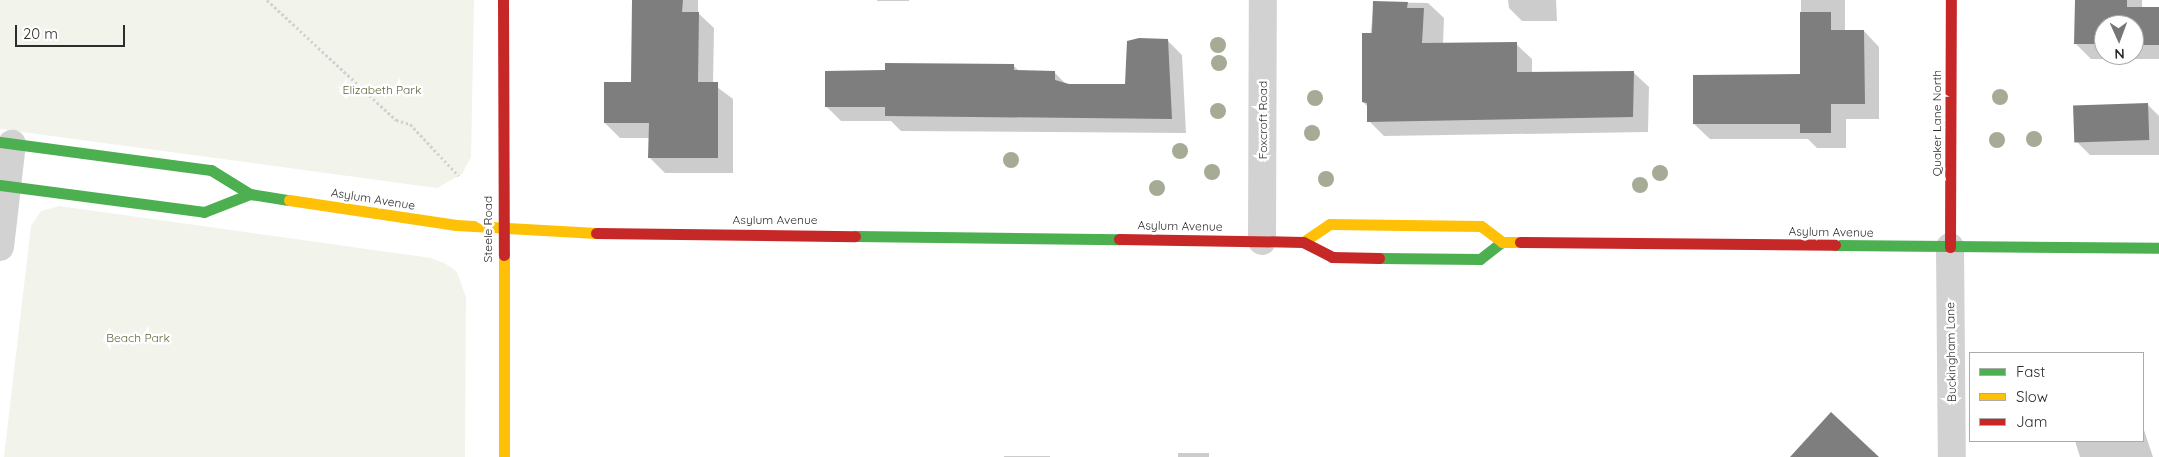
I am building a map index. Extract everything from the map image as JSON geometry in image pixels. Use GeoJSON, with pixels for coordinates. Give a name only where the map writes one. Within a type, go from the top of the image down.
{"type":"FeatureCollection","features":[{"type":"Feature","properties":{"kind":"main road","name":"Steele Road"},"geometry":{"type":"LineString","coordinates":[[504,0],[501,229],[504,457]]}},
{"type":"Feature","properties":{"kind":"main road","name":"Quaker Lane North"},"geometry":{"type":"LineString","coordinates":[[1950,247],[1951,0]]}},
{"type":"Feature","properties":{"kind":"main road","name":"Asylum Avenue"},"geometry":{"type":"LineString","coordinates":[[6,143],[211,170],[250,194],[501,229],[1303,242],[1332,257],[1480,259],[1502,242],[2159,248]]}},
{"type":"Feature","properties":{"kind":"main road","name":"Asylum Avenue"},"geometry":{"type":"LineString","coordinates":[[3,185],[204,212],[250,194]]}},
{"type":"Feature","properties":{"kind":"main road"},"geometry":{"type":"LineString","coordinates":[[1303,242],[1330,224],[1481,226],[1502,242]]}},
{"type":"Feature","properties":{"kind":"street","name":"Foxcroft Road"},"geometry":{"type":"LineString","coordinates":[[1262,241],[1263,0]]}},
{"type":"Feature","properties":{"kind":"street"},"geometry":{"type":"LineString","coordinates":[[0,247],[6,143]]}},
{"type":"Feature","properties":{"kind":"street","name":"Buckingham Lane"},"geometry":{"type":"LineString","coordinates":[[1950,247],[1952,457]]}},
{"type":"Feature","properties":{"kind":"path"},"geometry":{"type":"LineString","coordinates":[[267,0],[396,120],[410,124],[459,176]]}},
{"type":"Feature","properties":{"kind":"green space","name":"Elizabeth Park"},"geometry":{"type":"Polygon","coordinates":[[[0,0],[474,0],[471,157],[462,174],[437,188],[0,129],[0,0]]]}},
{"type":"Feature","properties":{"kind":"green space","name":"Beach Park"},"geometry":{"type":"Polygon","coordinates":[[[59,206],[431,258],[446,264],[457,272],[466,297],[465,457],[4,457],[31,226],[41,211],[59,206]]]}},
{"type":"Feature","properties":{"kind":"building"},"geometry":{"type":"Polygon","coordinates":[[[632,0],[683,0],[682,12],[699,12],[698,82],[718,82],[718,158],[648,158],[649,123],[604,123],[604,82],[631,82],[632,0]]]}},
{"type":"Feature","properties":{"kind":"building"},"geometry":{"type":"Polygon","coordinates":[[[2075,0],[2127,0],[2127,7],[2159,7],[2159,45],[2144,45],[2144,15],[2094,15],[2094,44],[2074,44],[2075,0]]]}},
{"type":"Feature","properties":{"kind":"building"},"geometry":{"type":"Polygon","coordinates":[[[1373,1],[1408,2],[1407,8],[1424,8],[1422,43],[1517,42],[1517,72],[1634,71],[1633,117],[1367,122],[1367,103],[1362,102],[1362,33],[1372,33],[1373,1]]]}},
{"type":"Feature","properties":{"kind":"building"},"geometry":{"type":"Polygon","coordinates":[[[1800,12],[1831,12],[1831,30],[1864,30],[1865,104],[1831,104],[1831,133],[1800,133],[1800,124],[1693,124],[1693,75],[1800,74],[1800,12]]]}},
{"type":"Feature","properties":{"kind":"building"},"geometry":{"type":"Polygon","coordinates":[[[1139,38],[1168,39],[1172,119],[885,116],[885,107],[825,107],[825,71],[885,70],[885,63],[1014,64],[1014,70],[1055,71],[1055,80],[1069,84],[1125,84],[1127,41],[1139,38]]]}},
{"type":"Feature","properties":{"kind":"building"},"geometry":{"type":"Polygon","coordinates":[[[2148,103],[2149,140],[2074,143],[2073,106],[2148,103]]]}},
{"type":"Feature","properties":{"kind":"building"},"geometry":{"type":"Polygon","coordinates":[[[1831,412],[1879,457],[1790,457],[1831,412]]]}},
{"type":"Feature","properties":{"kind":"traffic: fast"},"geometry":{"type":"LineString","coordinates":[[0,142],[211,170],[250,194],[289,200]]}},
{"type":"Feature","properties":{"kind":"traffic: fast"},"geometry":{"type":"LineString","coordinates":[[0,185],[204,212],[250,194]]}},
{"type":"Feature","properties":{"kind":"traffic: fast"},"geometry":{"type":"LineString","coordinates":[[855,236],[1119,239]]}},
{"type":"Feature","properties":{"kind":"traffic: fast"},"geometry":{"type":"LineString","coordinates":[[1379,258],[1480,259],[1502,242]]}},
{"type":"Feature","properties":{"kind":"traffic: fast"},"geometry":{"type":"LineString","coordinates":[[1835,245],[2159,248]]}},
{"type":"Feature","properties":{"kind":"traffic: slow"},"geometry":{"type":"LineString","coordinates":[[289,200],[456,225],[596,233]]}},
{"type":"Feature","properties":{"kind":"traffic: slow"},"geometry":{"type":"LineString","coordinates":[[1303,242],[1330,224],[1481,226],[1502,242],[1520,242]]}},
{"type":"Feature","properties":{"kind":"traffic: slow"},"geometry":{"type":"LineString","coordinates":[[504,255],[504,457]]}},
{"type":"Feature","properties":{"kind":"traffic: jam"},"geometry":{"type":"LineString","coordinates":[[503,0],[504,255]]}},
{"type":"Feature","properties":{"kind":"traffic: jam"},"geometry":{"type":"LineString","coordinates":[[1950,247],[1951,0]]}},
{"type":"Feature","properties":{"kind":"traffic: jam"},"geometry":{"type":"LineString","coordinates":[[596,233],[855,236]]}},
{"type":"Feature","properties":{"kind":"traffic: jam"},"geometry":{"type":"LineString","coordinates":[[1119,239],[1303,242],[1332,257],[1379,258]]}},
{"type":"Feature","properties":{"kind":"traffic: jam"},"geometry":{"type":"LineString","coordinates":[[1520,242],[1835,245]]}}]}
